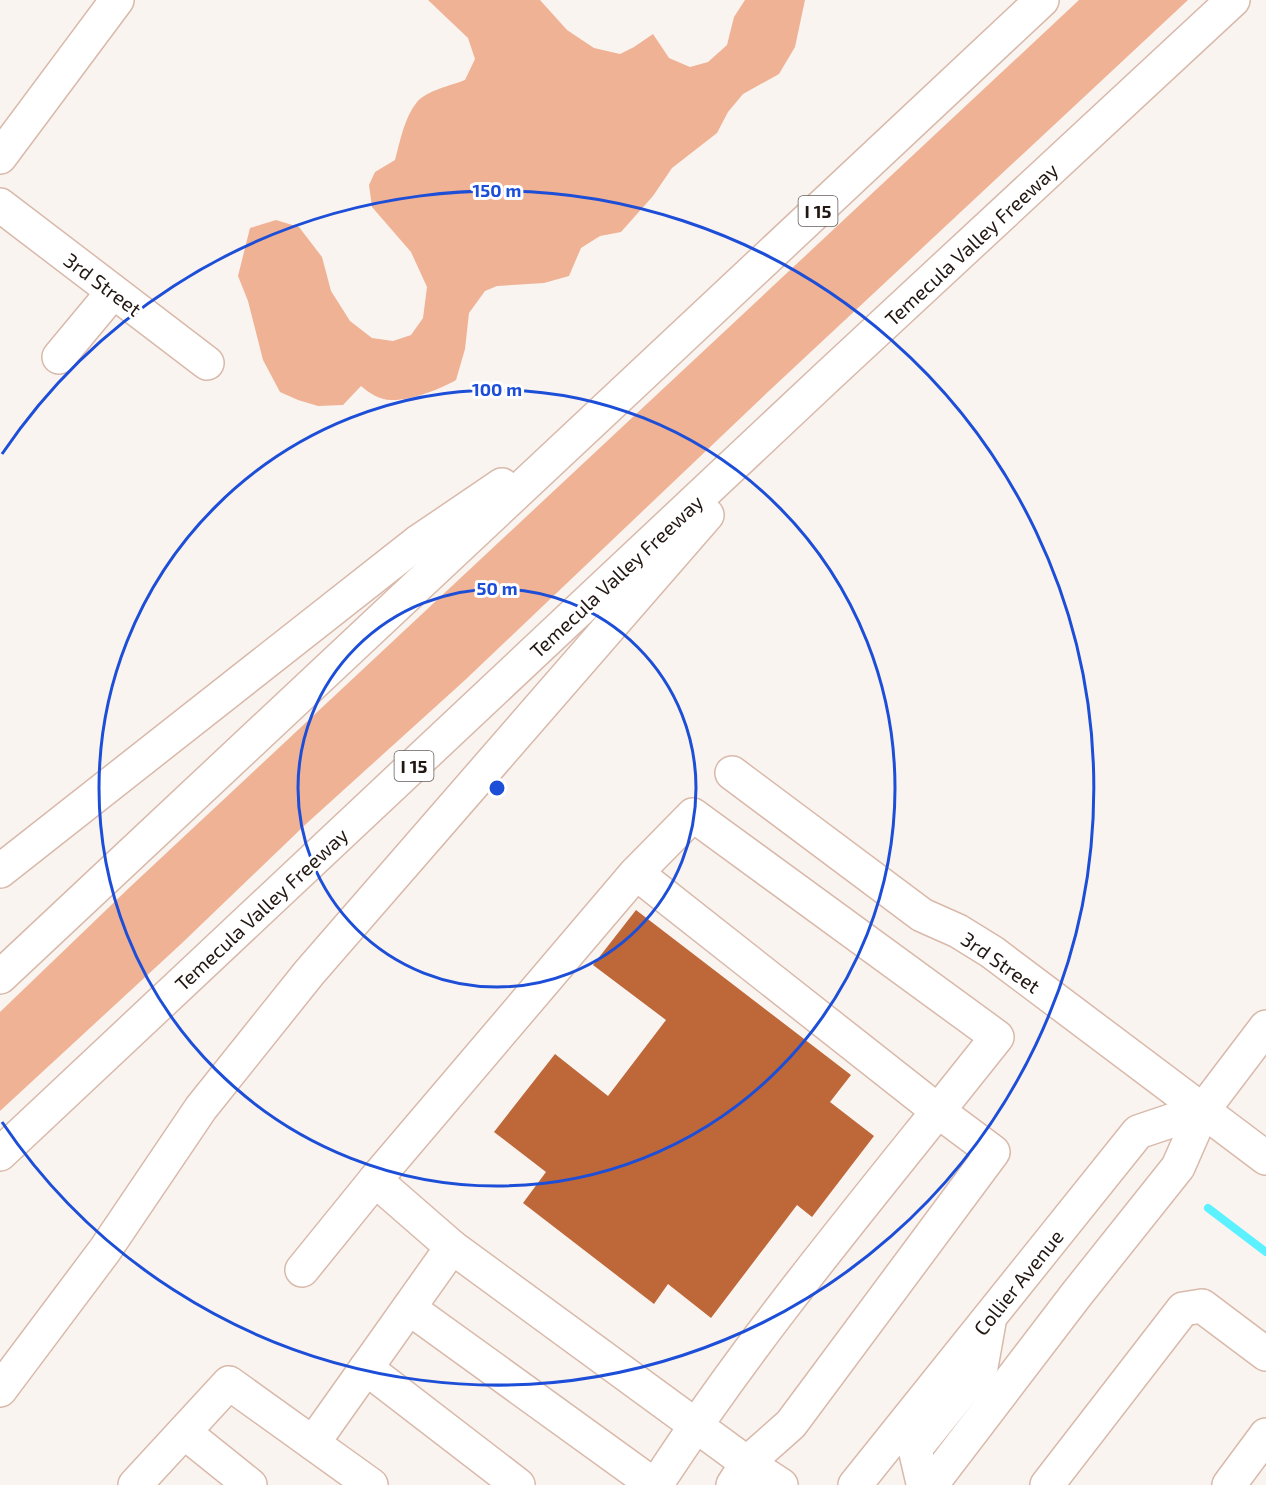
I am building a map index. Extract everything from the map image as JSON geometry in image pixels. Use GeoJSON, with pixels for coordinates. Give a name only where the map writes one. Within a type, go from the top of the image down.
{"type":"FeatureCollection","features":[{"type":"Feature","properties":{"kind":"main road"},"geometry":{"type":"LineString","coordinates":[[0,157],[117,0]]}},
{"type":"Feature","properties":{"kind":"main road","name":"I 15"},"geometry":{"type":"LineString","coordinates":[[0,977],[1042,0]]}},
{"type":"Feature","properties":{"kind":"main road","name":"Temecula Valley Freeway"},"geometry":{"type":"LineString","coordinates":[[0,1154],[827,377],[1233,0]]}},
{"type":"Feature","properties":{"kind":"main road","name":"3rd Street"},"geometry":{"type":"LineString","coordinates":[[0,205],[207,363]]}},
{"type":"Feature","properties":{"kind":"main road"},"geometry":{"type":"LineString","coordinates":[[59,357],[113,292]]}},
{"type":"Feature","properties":{"kind":"main road"},"geometry":{"type":"LineString","coordinates":[[0,1390],[105,1250],[201,1108],[309,973],[827,377]]}},
{"type":"Feature","properties":{"kind":"main road"},"geometry":{"type":"LineString","coordinates":[[0,871],[418,542],[593,423]]}},
{"type":"Feature","properties":{"kind":"main road","name":"3rd Street"},"geometry":{"type":"LineString","coordinates":[[732,773],[922,915],[958,931],[992,952],[1266,1158]]}},
{"type":"Feature","properties":{"kind":"main road"},"geometry":{"type":"LineString","coordinates":[[302,1270],[375,1180],[636,873],[693,815],[997,1037],[788,1299],[694,1425],[655,1485],[409,1308]]}},
{"type":"Feature","properties":{"kind":"main road"},"geometry":{"type":"LineString","coordinates":[[636,873],[993,1152],[791,1424],[740,1474]]}},
{"type":"Feature","properties":{"kind":"main road"},"geometry":{"type":"LineString","coordinates":[[931,1485],[1178,1167],[1203,1110],[1266,1027]]}},
{"type":"Feature","properties":{"kind":"main road","name":"Collier Avenue"},"geometry":{"type":"LineString","coordinates":[[855,1485],[1138,1132],[1203,1110]]}},
{"type":"Feature","properties":{"kind":"main road"},"geometry":{"type":"LineString","coordinates":[[375,1180],[452,1248],[694,1425],[740,1474],[781,1485]]}},
{"type":"Feature","properties":{"kind":"main road"},"geometry":{"type":"LineString","coordinates":[[313,1443],[452,1248]]}},
{"type":"Feature","properties":{"kind":"main road"},"geometry":{"type":"LineString","coordinates":[[1047,1485],[1183,1310],[1202,1306],[1266,1354]]}},
{"type":"Feature","properties":{"kind":"main road"},"geometry":{"type":"LineString","coordinates":[[926,1485],[923,1483],[915,1449],[981,1367],[990,1317]]}},
{"type":"Feature","properties":{"kind":"main road"},"geometry":{"type":"LineString","coordinates":[[366,1368],[518,1485]]}},
{"type":"Feature","properties":{"kind":"main road"},"geometry":{"type":"LineString","coordinates":[[135,1485],[229,1383],[371,1485]]}},
{"type":"Feature","properties":{"kind":"main road"},"geometry":{"type":"LineString","coordinates":[[184,1432],[250,1485]]}},
{"type":"Feature","properties":{"kind":"main road"},"geometry":{"type":"LineString","coordinates":[[1228,1485],[1266,1435]]}},
{"type":"Feature","properties":{"kind":"shaded area"},"geometry":{"type":"Polygon","coordinates":[[[428,0],[540,0],[567,30],[594,48],[620,54],[653,34],[669,58],[690,67],[708,62],[727,45],[734,17],[745,0],[805,0],[795,47],[779,74],[743,94],[728,112],[717,133],[672,168],[653,196],[621,232],[600,236],[581,248],[569,276],[544,283],[497,286],[485,291],[469,313],[465,349],[456,380],[425,394],[398,400],[387,400],[371,394],[361,386],[343,405],[318,406],[280,392],[263,360],[248,301],[238,276],[250,228],[276,220],[299,227],[322,257],[331,291],[350,321],[372,338],[393,341],[411,335],[423,318],[427,287],[411,252],[372,207],[369,185],[375,172],[395,160],[406,123],[417,102],[433,91],[465,80],[475,59],[468,38],[428,0]]]}},
{"type":"Feature","properties":{"kind":"shaded area"},"geometry":{"type":"Polygon","coordinates":[[[1079,0],[1188,0],[770,390],[464,681],[306,824],[181,944],[0,1111],[0,1012],[130,887],[1079,0]]]}},
{"type":"Feature","properties":{"kind":"building"},"geometry":{"type":"Polygon","coordinates":[[[636,910],[851,1075],[830,1102],[874,1136],[812,1217],[797,1205],[711,1318],[668,1284],[654,1304],[523,1203],[546,1172],[494,1132],[555,1054],[608,1096],[666,1020],[593,965],[636,910]]]}},
{"type":"Feature","properties":{"kind":"waterway"},"geometry":{"type":"LineString","coordinates":[[1208,1208],[1266,1252]]}}]}
